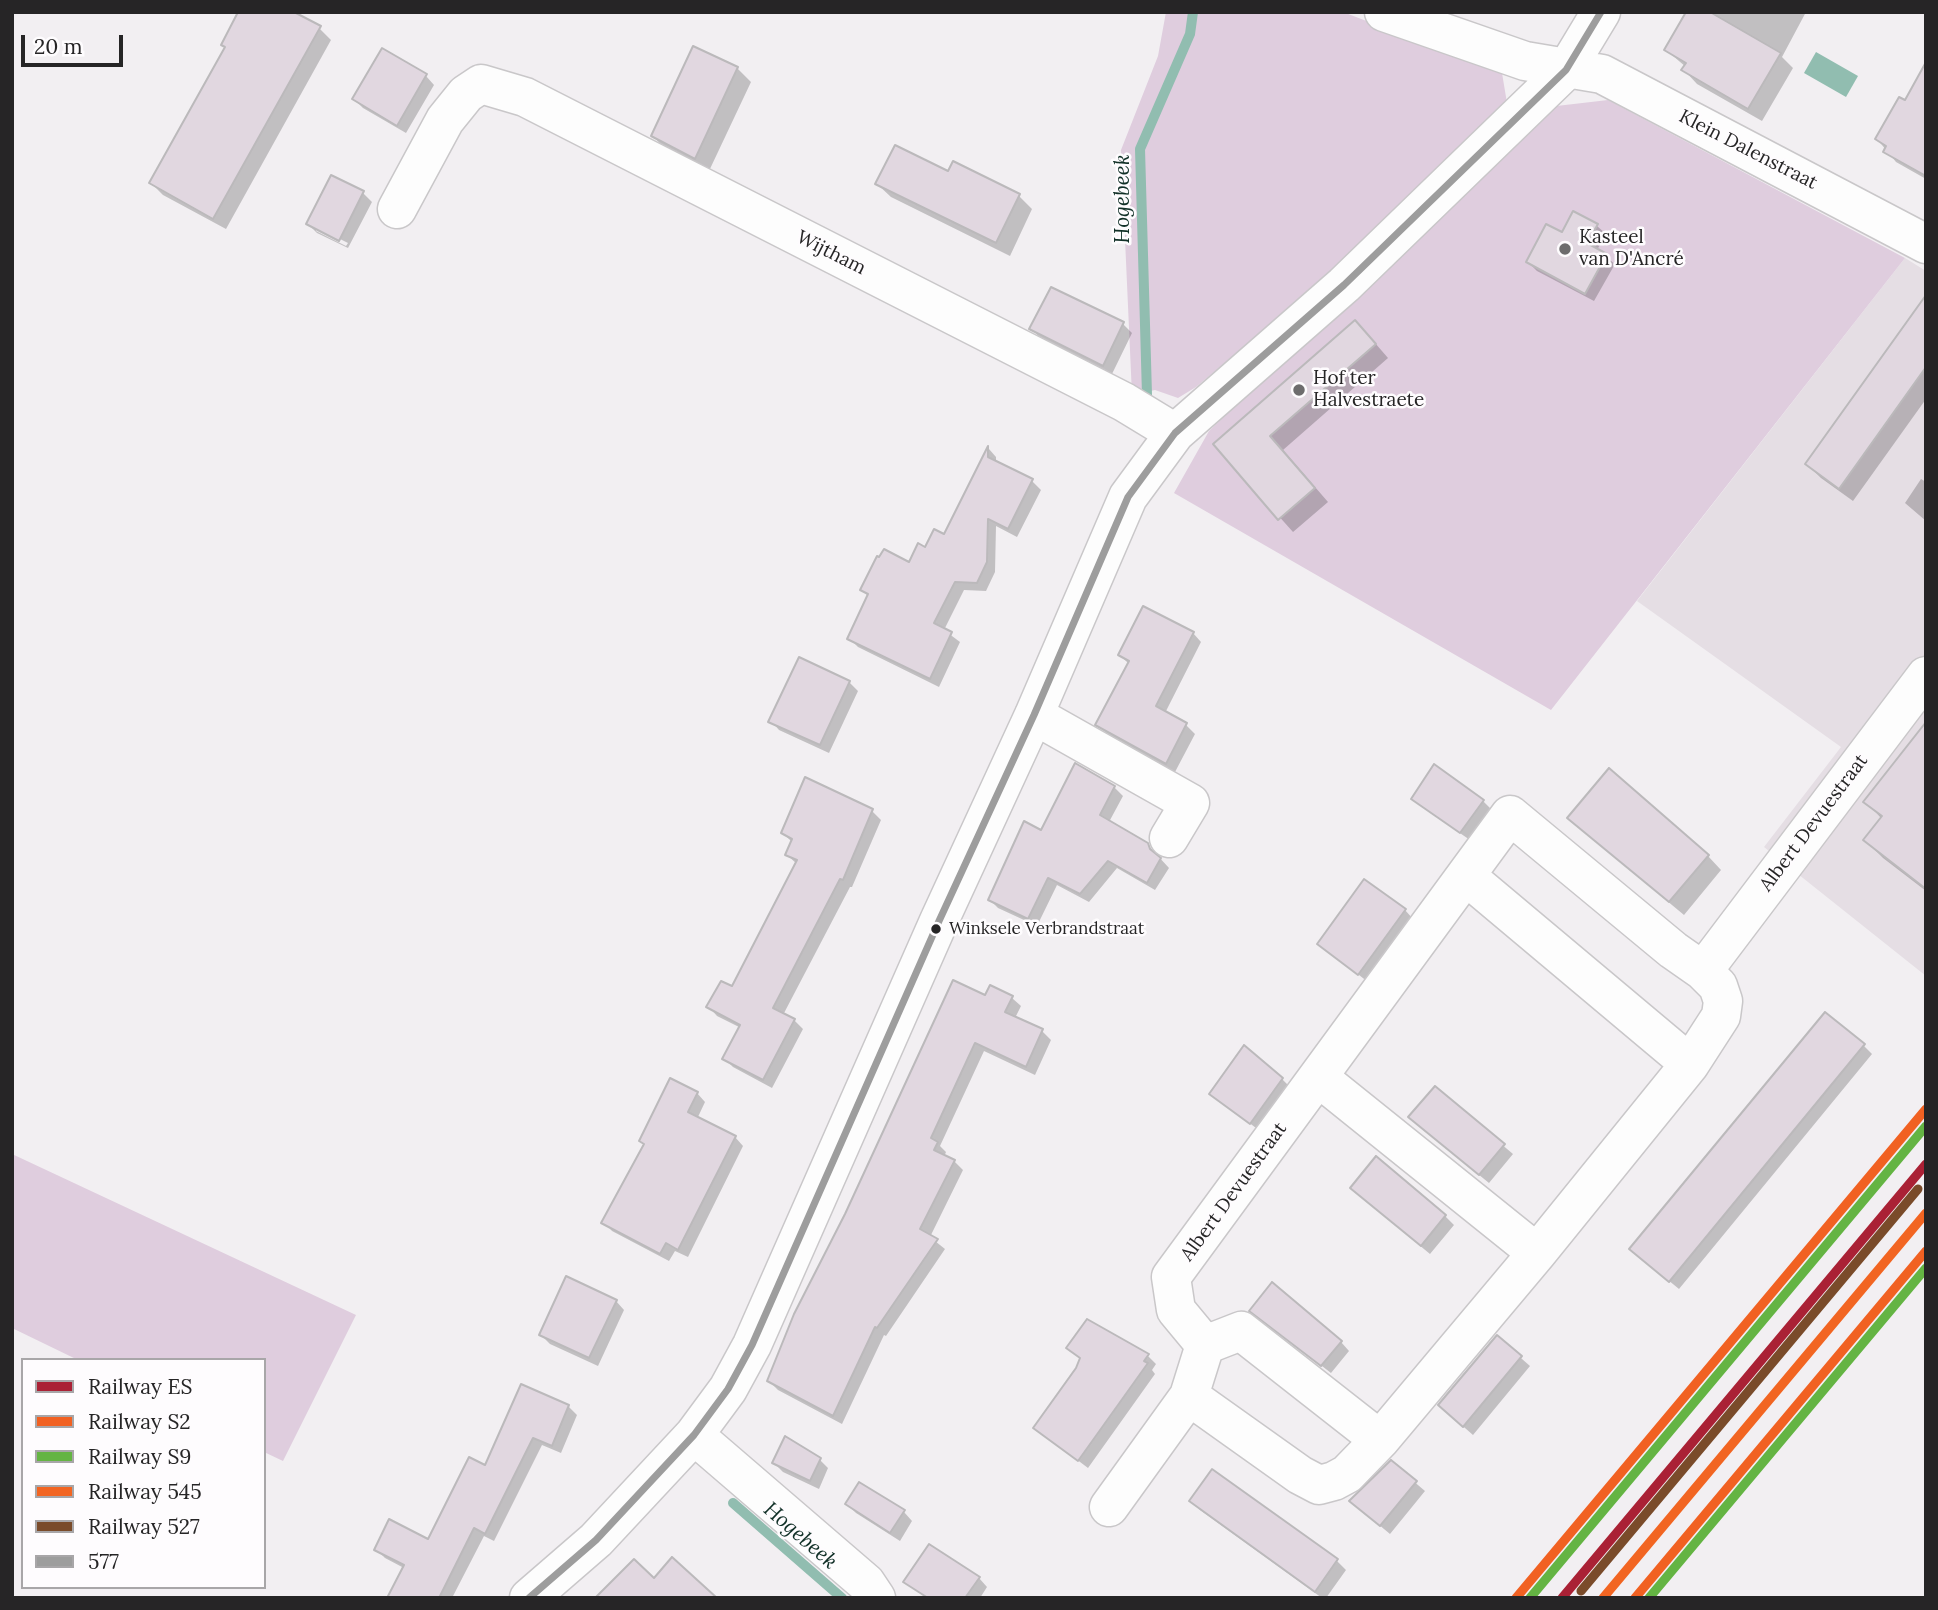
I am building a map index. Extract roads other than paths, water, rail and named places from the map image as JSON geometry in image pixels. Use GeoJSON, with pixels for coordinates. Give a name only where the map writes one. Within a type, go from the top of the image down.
{"type":"FeatureCollection","features":[{"type":"Feature","properties":{"kind":"street","name":"Klein Dalenstraat"},"geometry":{"type":"LineString","coordinates":[[1384,12],[1525,61],[1602,74],[1926,244]]}},
{"type":"Feature","properties":{"kind":"street"},"geometry":{"type":"LineString","coordinates":[[529,1598],[596,1540],[694,1435],[727,1389],[752,1345],[933,934],[1034,715],[1128,497],[1175,433],[1344,285],[1566,70],[1601,12]]}},
{"type":"Feature","properties":{"kind":"street","name":"Wijtham"},"geometry":{"type":"LineString","coordinates":[[397,209],[444,120],[466,94],[481,84],[537,103],[1124,402],[1175,433]]}},
{"type":"Feature","properties":{"kind":"street","name":"Albert Devuestraat"},"geometry":{"type":"LineString","coordinates":[[1703,971],[1926,676]]}},
{"type":"Feature","properties":{"kind":"street"},"geometry":{"type":"LineString","coordinates":[[1034,715],[1190,803],[1168,838]]}},
{"type":"Feature","properties":{"kind":"street","name":"Albert Devuestraat"},"geometry":{"type":"LineString","coordinates":[[1189,1396],[1318,1485],[1347,1474],[1380,1440],[1537,1253],[1690,1064],[1721,1016],[1723,1001],[1718,986],[1510,815],[1171,1277],[1176,1310],[1205,1345]]}},
{"type":"Feature","properties":{"kind":"street"},"geometry":{"type":"LineString","coordinates":[[1466,876],[1690,1064]]}},
{"type":"Feature","properties":{"kind":"street"},"geometry":{"type":"LineString","coordinates":[[1318,1077],[1537,1253]]}},
{"type":"Feature","properties":{"kind":"street"},"geometry":{"type":"LineString","coordinates":[[1109,1507],[1189,1396],[1205,1345],[1241,1331],[1380,1440]]}},
{"type":"Feature","properties":{"kind":"street"},"geometry":{"type":"LineString","coordinates":[[694,1435],[866,1583],[876,1598]]}},
{"type":"Feature","properties":{"kind":"waterway","name":"Hogebeek"},"geometry":{"type":"LineString","coordinates":[[1147,395],[1140,149],[1190,34],[1193,12]]}},
{"type":"Feature","properties":{"kind":"waterway","name":"Hogebeek"},"geometry":{"type":"LineString","coordinates":[[733,1503],[842,1598]]}},
{"type":"Feature","properties":{"kind":"rail line","name":"S2"},"geometry":{"type":"LineString","coordinates":[[1516,1598],[1926,1109]]}},
{"type":"Feature","properties":{"kind":"rail line","name":"S9"},"geometry":{"type":"LineString","coordinates":[[1530,1598],[1926,1126]]}},
{"type":"Feature","properties":{"kind":"rail line","name":"ES"},"geometry":{"type":"LineString","coordinates":[[1562,1598],[1926,1164]]}},
{"type":"Feature","properties":{"kind":"rail line","name":"527"},"geometry":{"type":"LineString","coordinates":[[1581,1591],[1918,1189]]}},
{"type":"Feature","properties":{"kind":"rail line","name":"545"},"geometry":{"type":"LineString","coordinates":[[1603,1598],[1926,1213]]}},
{"type":"Feature","properties":{"kind":"rail line","name":"S2"},"geometry":{"type":"LineString","coordinates":[[1635,1598],[1926,1251]]}},
{"type":"Feature","properties":{"kind":"rail line","name":"S9"},"geometry":{"type":"LineString","coordinates":[[1649,1598],[1926,1268]]}},
{"type":"Feature","properties":{"kind":"place","name":"Kasteel van D'Ancré"},"geometry":{"type":"Point","coordinates":[1565,249]}},
{"type":"Feature","properties":{"kind":"place","name":"Hof ter Halvestraete"},"geometry":{"type":"Point","coordinates":[1299,390]}},
{"type":"Feature","properties":{"kind":"place","name":"Winksele Verbrandstraat"},"geometry":{"type":"Point","coordinates":[936,929]}}]}
